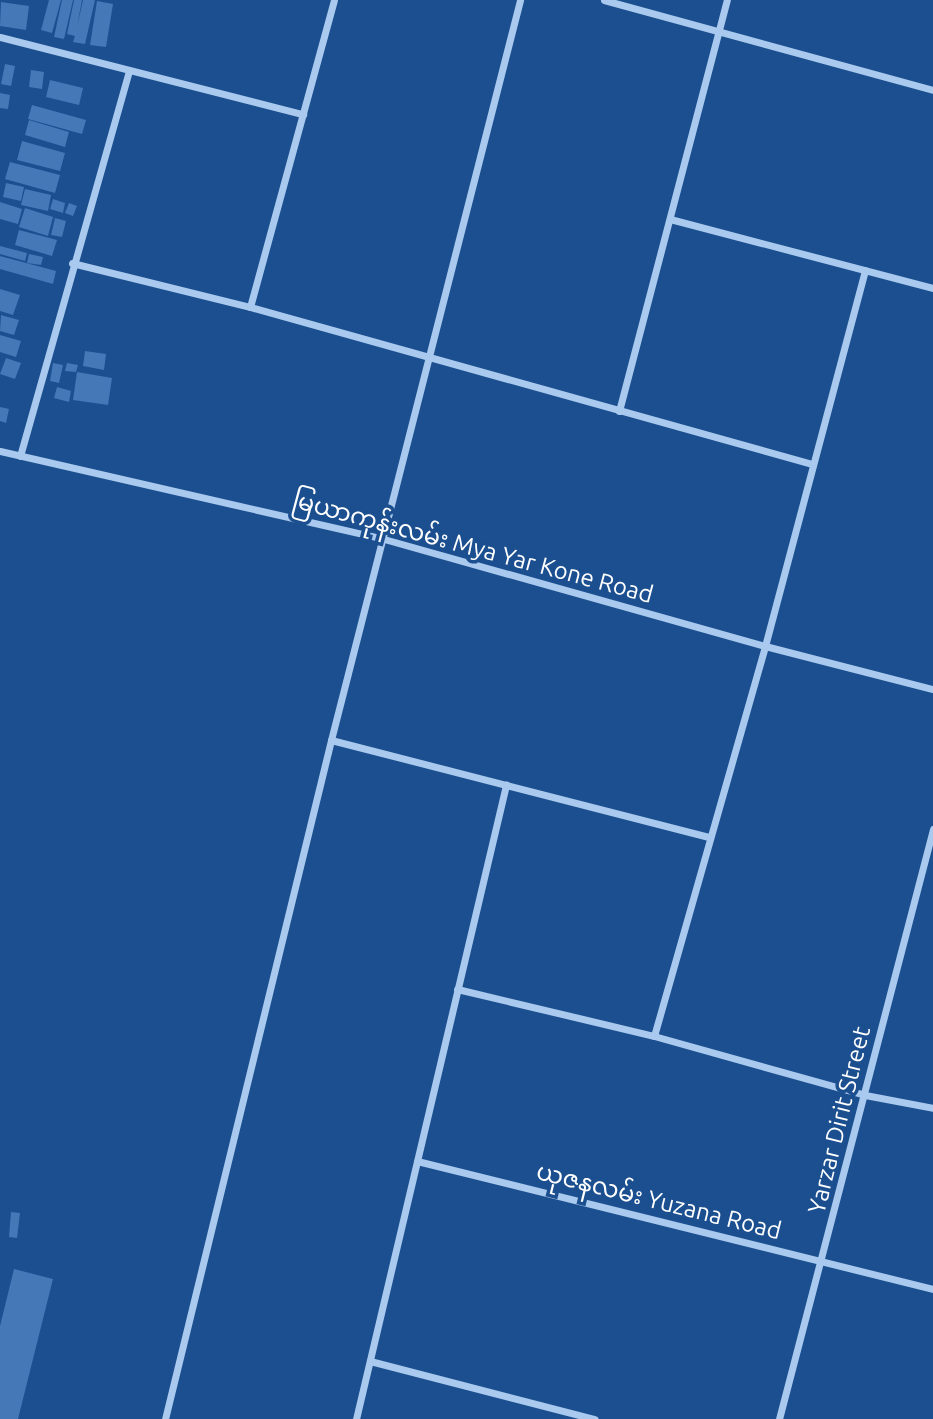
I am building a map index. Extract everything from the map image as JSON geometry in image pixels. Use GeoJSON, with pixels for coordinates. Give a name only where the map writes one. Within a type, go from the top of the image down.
{"type":"FeatureCollection","features":[{"type":"Feature","properties":{"kind":"street"},"geometry":{"type":"LineString","coordinates":[[250,307],[334,0]]}},
{"type":"Feature","properties":{"kind":"street"},"geometry":{"type":"LineString","coordinates":[[165,1419],[331,740],[520,0]]}},
{"type":"Feature","properties":{"kind":"street"},"geometry":{"type":"LineString","coordinates":[[604,0],[933,90]]}},
{"type":"Feature","properties":{"kind":"street"},"geometry":{"type":"LineString","coordinates":[[619,411],[727,0]]}},
{"type":"Feature","properties":{"kind":"street"},"geometry":{"type":"LineString","coordinates":[[0,37],[303,114]]}},
{"type":"Feature","properties":{"kind":"street"},"geometry":{"type":"LineString","coordinates":[[20,456],[72,263],[129,70]]}},
{"type":"Feature","properties":{"kind":"street"},"geometry":{"type":"LineString","coordinates":[[670,219],[933,288]]}},
{"type":"Feature","properties":{"kind":"street"},"geometry":{"type":"LineString","coordinates":[[72,263],[250,307],[812,464]]}},
{"type":"Feature","properties":{"kind":"street"},"geometry":{"type":"LineString","coordinates":[[654,1036],[708,837],[765,646],[865,270]]}},
{"type":"Feature","properties":{"kind":"street","name":"မြယာကုန်းလမ်း Mya Yar Kone Road"},"geometry":{"type":"LineString","coordinates":[[0,451],[384,540],[765,646],[933,689]]}},
{"type":"Feature","properties":{"kind":"street"},"geometry":{"type":"LineString","coordinates":[[331,740],[708,837]]}},
{"type":"Feature","properties":{"kind":"street"},"geometry":{"type":"LineString","coordinates":[[356,1419],[506,785]]}},
{"type":"Feature","properties":{"kind":"street","name":"Yarzar Dirit Street"},"geometry":{"type":"LineString","coordinates":[[779,1419],[933,829]]}},
{"type":"Feature","properties":{"kind":"street"},"geometry":{"type":"LineString","coordinates":[[457,989],[654,1036],[865,1095],[933,1108]]}},
{"type":"Feature","properties":{"kind":"street","name":"ယုဇနလမ်း Yuzana Road"},"geometry":{"type":"LineString","coordinates":[[417,1161],[933,1289]]}},
{"type":"Feature","properties":{"kind":"street"},"geometry":{"type":"LineString","coordinates":[[370,1361],[595,1419]]}},
{"type":"Feature","properties":{"kind":"street"},"geometry":{"type":"LineString","coordinates":[[555,1419],[558,1409]]}},
{"type":"Feature","properties":{"kind":"building"},"geometry":{"type":"Polygon","coordinates":[[[49,0],[61,0],[52,33],[41,30],[49,0]]]}},
{"type":"Feature","properties":{"kind":"building"},"geometry":{"type":"Polygon","coordinates":[[[62,0],[73,0],[64,39],[54,37],[62,0]]]}},
{"type":"Feature","properties":{"kind":"building"},"geometry":{"type":"Polygon","coordinates":[[[74,0],[82,0],[77,27],[83,0],[95,0],[85,44],[73,42],[75,36],[67,34],[74,0]]]}},
{"type":"Feature","properties":{"kind":"building"},"geometry":{"type":"Polygon","coordinates":[[[97,1],[113,4],[106,47],[90,45],[97,1]]]}},
{"type":"Feature","properties":{"kind":"building"},"geometry":{"type":"Polygon","coordinates":[[[1,2],[29,6],[26,30],[0,26],[1,2]]]}},
{"type":"Feature","properties":{"kind":"building"},"geometry":{"type":"Polygon","coordinates":[[[5,64],[15,66],[11,86],[1,84],[5,64]]]}},
{"type":"Feature","properties":{"kind":"building"},"geometry":{"type":"Polygon","coordinates":[[[31,70],[44,72],[42,89],[29,87],[31,70]]]}},
{"type":"Feature","properties":{"kind":"building"},"geometry":{"type":"Polygon","coordinates":[[[50,80],[83,88],[79,105],[46,97],[50,80]]]}},
{"type":"Feature","properties":{"kind":"building"},"geometry":{"type":"Polygon","coordinates":[[[0,93],[10,95],[8,109],[0,108],[0,93]]]}},
{"type":"Feature","properties":{"kind":"building"},"geometry":{"type":"Polygon","coordinates":[[[32,105],[86,120],[82,134],[28,119],[32,105]]]}},
{"type":"Feature","properties":{"kind":"building"},"geometry":{"type":"Polygon","coordinates":[[[29,120],[69,132],[65,147],[25,135],[29,120]]]}},
{"type":"Feature","properties":{"kind":"building"},"geometry":{"type":"Polygon","coordinates":[[[22,141],[65,153],[60,171],[17,160],[22,141]]]}},
{"type":"Feature","properties":{"kind":"building"},"geometry":{"type":"Polygon","coordinates":[[[10,162],[60,175],[55,193],[5,179],[10,162]]]}},
{"type":"Feature","properties":{"kind":"building"},"geometry":{"type":"Polygon","coordinates":[[[6,183],[24,187],[21,201],[3,197],[6,183]]]}},
{"type":"Feature","properties":{"kind":"building"},"geometry":{"type":"Polygon","coordinates":[[[25,189],[51,195],[48,211],[21,205],[25,189]]]}},
{"type":"Feature","properties":{"kind":"building"},"geometry":{"type":"Polygon","coordinates":[[[53,199],[65,203],[63,213],[50,209],[53,199]]]}},
{"type":"Feature","properties":{"kind":"building"},"geometry":{"type":"Polygon","coordinates":[[[0,202],[22,209],[18,224],[0,219],[0,202]]]}},
{"type":"Feature","properties":{"kind":"building"},"geometry":{"type":"Polygon","coordinates":[[[69,203],[77,206],[73,216],[65,213],[69,203]]]}},
{"type":"Feature","properties":{"kind":"building"},"geometry":{"type":"Polygon","coordinates":[[[25,208],[53,217],[48,236],[19,227],[25,208]]]}},
{"type":"Feature","properties":{"kind":"building"},"geometry":{"type":"Polygon","coordinates":[[[55,218],[66,221],[62,237],[51,235],[55,218]]]}},
{"type":"Feature","properties":{"kind":"building"},"geometry":{"type":"Polygon","coordinates":[[[19,230],[57,240],[52,256],[15,245],[19,230]]]}},
{"type":"Feature","properties":{"kind":"building"},"geometry":{"type":"Polygon","coordinates":[[[0,246],[27,253],[25,261],[0,254],[0,246]]]}},
{"type":"Feature","properties":{"kind":"building"},"geometry":{"type":"Polygon","coordinates":[[[29,254],[43,257],[41,265],[27,263],[29,254]]]}},
{"type":"Feature","properties":{"kind":"building"},"geometry":{"type":"Polygon","coordinates":[[[0,256],[56,271],[53,284],[0,269],[0,256]]]}},
{"type":"Feature","properties":{"kind":"building"},"geometry":{"type":"Polygon","coordinates":[[[0,289],[20,295],[13,315],[0,311],[0,289]]]}},
{"type":"Feature","properties":{"kind":"building"},"geometry":{"type":"Polygon","coordinates":[[[1,315],[19,320],[14,335],[0,331],[1,315]]]}},
{"type":"Feature","properties":{"kind":"building"},"geometry":{"type":"Polygon","coordinates":[[[0,335],[21,341],[16,357],[0,352],[0,335]]]}},
{"type":"Feature","properties":{"kind":"building"},"geometry":{"type":"Polygon","coordinates":[[[85,351],[106,354],[104,370],[83,366],[85,351]]]}},
{"type":"Feature","properties":{"kind":"building"},"geometry":{"type":"Polygon","coordinates":[[[6,358],[21,363],[15,379],[0,374],[6,358]]]}},
{"type":"Feature","properties":{"kind":"building"},"geometry":{"type":"Polygon","coordinates":[[[53,363],[63,365],[59,383],[50,381],[53,363]]]}},
{"type":"Feature","properties":{"kind":"building"},"geometry":{"type":"Polygon","coordinates":[[[67,363],[78,365],[76,372],[65,371],[67,363]]]}},
{"type":"Feature","properties":{"kind":"building"},"geometry":{"type":"Polygon","coordinates":[[[77,372],[112,378],[108,405],[73,400],[77,372]]]}},
{"type":"Feature","properties":{"kind":"building"},"geometry":{"type":"Polygon","coordinates":[[[57,387],[71,391],[69,402],[54,398],[57,387]]]}},
{"type":"Feature","properties":{"kind":"building"},"geometry":{"type":"Polygon","coordinates":[[[0,407],[9,409],[6,423],[0,421],[0,407]]]}},
{"type":"Feature","properties":{"kind":"building"},"geometry":{"type":"Polygon","coordinates":[[[11,1212],[20,1213],[17,1238],[9,1237],[11,1212]]]}},
{"type":"Feature","properties":{"kind":"building"},"geometry":{"type":"Polygon","coordinates":[[[14,1269],[53,1279],[18,1419],[0,1419],[0,1326],[14,1269]]]}}]}
